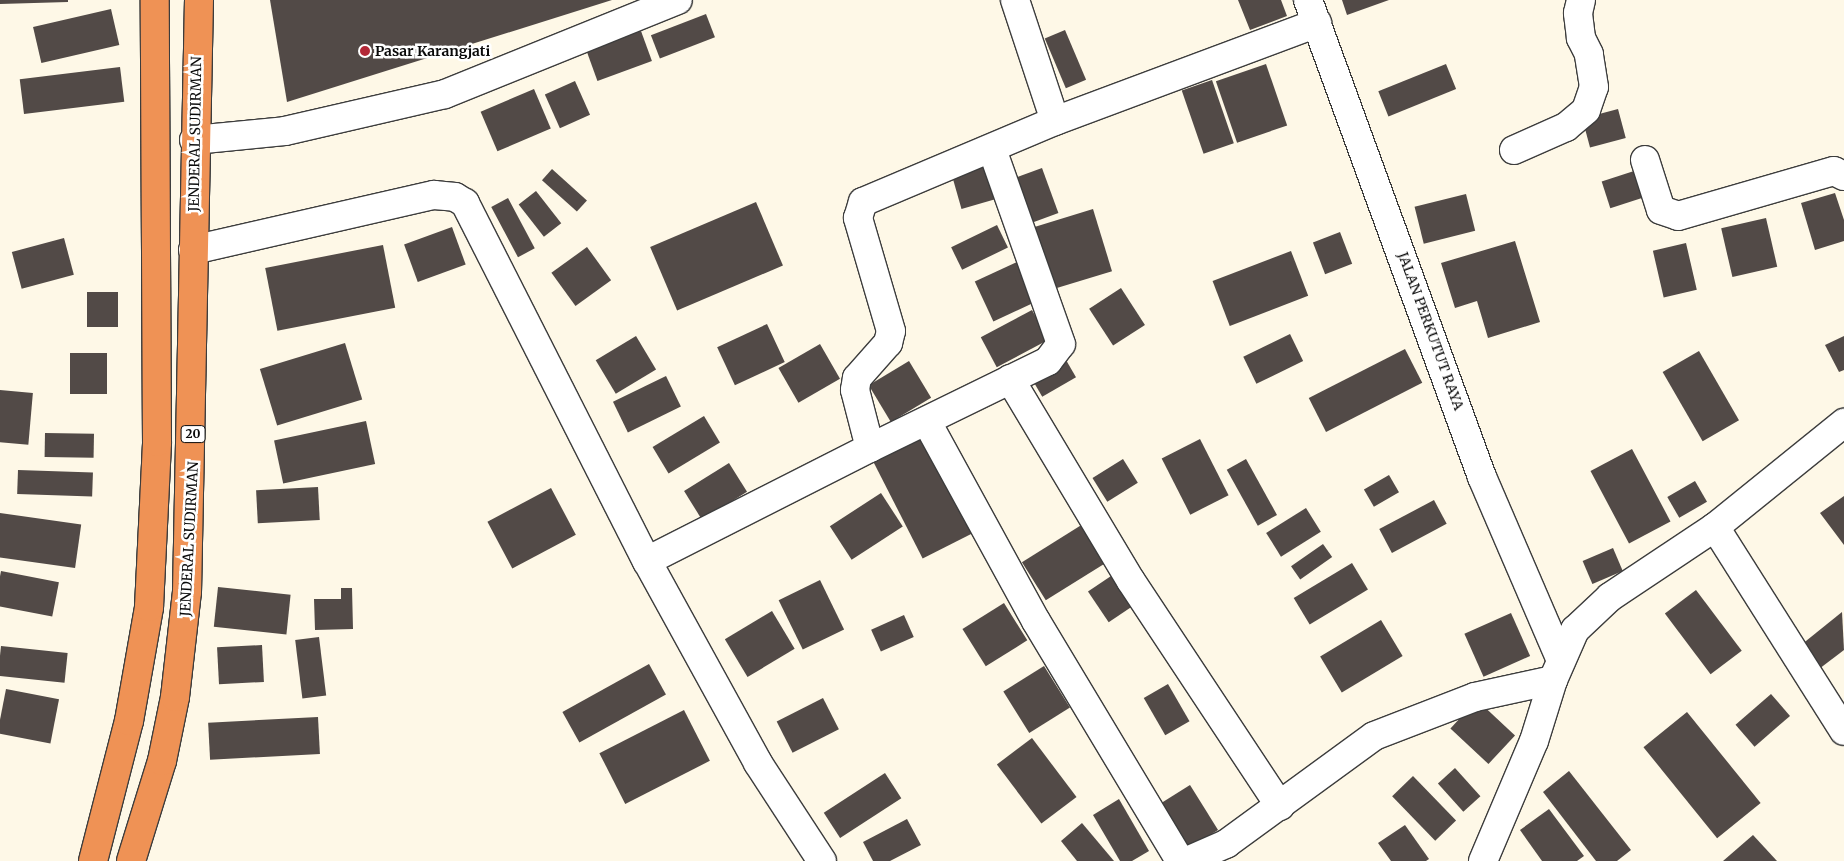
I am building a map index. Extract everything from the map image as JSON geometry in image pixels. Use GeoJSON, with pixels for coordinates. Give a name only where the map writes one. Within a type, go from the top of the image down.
{"type":"FeatureCollection","features":[{"type":"Feature","properties":{"kind":"highway"},"geometry":{"type":"LineString","coordinates":[[93,861],[130,721],[149,607],[157,442],[155,0]]}},
{"type":"Feature","properties":{"kind":"highway","name":"JENDERAL SUDIRMAN"},"geometry":{"type":"LineString","coordinates":[[131,861],[162,761],[183,640],[192,482],[194,140],[199,0]]}},
{"type":"Feature","properties":{"kind":"street"},"geometry":{"type":"LineString","coordinates":[[194,140],[284,131],[419,102],[494,77],[678,0]]}},
{"type":"Feature","properties":{"kind":"street"},"geometry":{"type":"LineString","coordinates":[[1015,0],[1055,121]]}},
{"type":"Feature","properties":{"kind":"street"},"geometry":{"type":"LineString","coordinates":[[1514,150],[1566,127],[1586,110],[1594,87],[1589,54],[1581,38],[1578,13],[1581,0]]}},
{"type":"Feature","properties":{"kind":"street"},"geometry":{"type":"LineString","coordinates":[[870,448],[854,390],[857,378],[888,343],[891,331],[864,240],[860,208],[880,192],[992,149],[1312,11]]}},
{"type":"Feature","properties":{"kind":"street","name":"JALAN PERKUTUT RAYA"},"geometry":{"type":"LineString","coordinates":[[1312,11],[1482,477],[1557,670]]}},
{"type":"Feature","properties":{"kind":"street"},"geometry":{"type":"LineString","coordinates":[[647,561],[1048,360],[1061,340],[992,149]]}},
{"type":"Feature","properties":{"kind":"street"},"geometry":{"type":"LineString","coordinates":[[1645,160],[1661,210],[1678,216],[1834,171],[1844,176]]}},
{"type":"Feature","properties":{"kind":"street"},"geometry":{"type":"LineString","coordinates":[[193,250],[434,195],[455,197],[465,203],[647,561],[758,763],[822,861]]}},
{"type":"Feature","properties":{"kind":"street"},"geometry":{"type":"LineString","coordinates":[[1010,379],[1131,581],[1280,806]]}},
{"type":"Feature","properties":{"kind":"street"},"geometry":{"type":"LineString","coordinates":[[927,422],[1036,621],[1180,861]]}},
{"type":"Feature","properties":{"kind":"street"},"geometry":{"type":"LineString","coordinates":[[1483,861],[1534,742],[1557,670],[1575,630],[1590,613],[1715,527],[1844,423]]}},
{"type":"Feature","properties":{"kind":"street"},"geometry":{"type":"LineString","coordinates":[[1715,527],[1844,731]]}},
{"type":"Feature","properties":{"kind":"street"},"geometry":{"type":"LineString","coordinates":[[1187,861],[1232,853],[1280,806],[1374,736],[1475,697],[1557,670]]}},
{"type":"Feature","properties":{"kind":"building"},"geometry":{"type":"Polygon","coordinates":[[[0,0],[68,0],[68,2],[0,4],[0,0]]]}},
{"type":"Feature","properties":{"kind":"building","name":"Pasar Karangjati"},"geometry":{"type":"Polygon","coordinates":[[[270,0],[612,0],[287,102],[270,0]]]}},
{"type":"Feature","properties":{"kind":"building"},"geometry":{"type":"Polygon","coordinates":[[[1238,0],[1281,0],[1287,16],[1250,30],[1238,0]]]}},
{"type":"Feature","properties":{"kind":"building"},"geometry":{"type":"Polygon","coordinates":[[[1342,0],[1389,0],[1347,15],[1342,0]]]}},
{"type":"Feature","properties":{"kind":"building"},"geometry":{"type":"Polygon","coordinates":[[[111,9],[119,45],[41,63],[33,27],[111,9]]]}},
{"type":"Feature","properties":{"kind":"building"},"geometry":{"type":"Polygon","coordinates":[[[706,14],[715,37],[660,58],[651,35],[706,14]]]}},
{"type":"Feature","properties":{"kind":"building"},"geometry":{"type":"Polygon","coordinates":[[[1065,30],[1086,80],[1066,88],[1045,39],[1065,30]]]}},
{"type":"Feature","properties":{"kind":"building"},"geometry":{"type":"Polygon","coordinates":[[[641,31],[652,61],[597,81],[586,51],[641,31]]]}},
{"type":"Feature","properties":{"kind":"building"},"geometry":{"type":"Polygon","coordinates":[[[1266,64],[1287,125],[1237,143],[1216,81],[1266,64]]]}},
{"type":"Feature","properties":{"kind":"building"},"geometry":{"type":"Polygon","coordinates":[[[1446,64],[1456,89],[1388,116],[1378,91],[1446,64]]]}},
{"type":"Feature","properties":{"kind":"building"},"geometry":{"type":"Polygon","coordinates":[[[120,67],[124,102],[24,114],[20,79],[120,67]]]}},
{"type":"Feature","properties":{"kind":"building"},"geometry":{"type":"Polygon","coordinates":[[[1212,80],[1234,143],[1204,154],[1182,90],[1212,80]]]}},
{"type":"Feature","properties":{"kind":"building"},"geometry":{"type":"Polygon","coordinates":[[[575,81],[590,115],[560,128],[545,94],[575,81]]]}},
{"type":"Feature","properties":{"kind":"building"},"geometry":{"type":"Polygon","coordinates":[[[534,89],[551,129],[497,151],[481,112],[534,89]]]}},
{"type":"Feature","properties":{"kind":"building"},"geometry":{"type":"Polygon","coordinates":[[[1618,109],[1626,138],[1590,148],[1582,119],[1618,109]]]}},
{"type":"Feature","properties":{"kind":"building"},"geometry":{"type":"Polygon","coordinates":[[[984,164],[994,200],[962,209],[951,173],[984,164]]]}},
{"type":"Feature","properties":{"kind":"building"},"geometry":{"type":"Polygon","coordinates":[[[1042,168],[1058,213],[1026,225],[1010,180],[1042,168]]]}},
{"type":"Feature","properties":{"kind":"building"},"geometry":{"type":"Polygon","coordinates":[[[552,169],[587,200],[577,212],[542,180],[552,169]]]}},
{"type":"Feature","properties":{"kind":"building"},"geometry":{"type":"Polygon","coordinates":[[[1634,171],[1643,198],[1610,208],[1602,182],[1634,171]]]}},
{"type":"Feature","properties":{"kind":"building"},"geometry":{"type":"Polygon","coordinates":[[[536,191],[561,223],[544,237],[519,205],[536,191]]]}},
{"type":"Feature","properties":{"kind":"building"},"geometry":{"type":"Polygon","coordinates":[[[1835,193],[1844,220],[1844,241],[1815,250],[1801,203],[1835,193]]]}},
{"type":"Feature","properties":{"kind":"building"},"geometry":{"type":"Polygon","coordinates":[[[1466,194],[1475,231],[1424,244],[1415,207],[1466,194]]]}},
{"type":"Feature","properties":{"kind":"building"},"geometry":{"type":"Polygon","coordinates":[[[508,198],[535,248],[518,257],[491,207],[508,198]]]}},
{"type":"Feature","properties":{"kind":"building"},"geometry":{"type":"Polygon","coordinates":[[[756,202],[783,266],[677,310],[650,247],[756,202]]]}},
{"type":"Feature","properties":{"kind":"building"},"geometry":{"type":"Polygon","coordinates":[[[1093,209],[1112,271],[1047,291],[1028,229],[1093,209]]]}},
{"type":"Feature","properties":{"kind":"building"},"geometry":{"type":"Polygon","coordinates":[[[1766,218],[1777,267],[1732,277],[1721,228],[1766,218]]]}},
{"type":"Feature","properties":{"kind":"building"},"geometry":{"type":"Polygon","coordinates":[[[997,225],[1008,247],[962,270],[951,247],[997,225]]]}},
{"type":"Feature","properties":{"kind":"building"},"geometry":{"type":"Polygon","coordinates":[[[452,227],[466,265],[418,282],[404,244],[452,227]]]}},
{"type":"Feature","properties":{"kind":"building"},"geometry":{"type":"Polygon","coordinates":[[[1340,232],[1352,264],[1325,274],[1313,242],[1340,232]]]}},
{"type":"Feature","properties":{"kind":"building"},"geometry":{"type":"Polygon","coordinates":[[[64,238],[74,275],[22,289],[12,252],[64,238]]]}},
{"type":"Feature","properties":{"kind":"building"},"geometry":{"type":"Polygon","coordinates":[[[1515,241],[1540,322],[1488,338],[1477,301],[1455,308],[1441,263],[1515,241]]]}},
{"type":"Feature","properties":{"kind":"building"},"geometry":{"type":"Polygon","coordinates":[[[1686,243],[1697,290],[1664,297],[1653,251],[1686,243]]]}},
{"type":"Feature","properties":{"kind":"building"},"geometry":{"type":"Polygon","coordinates":[[[383,245],[395,308],[277,331],[265,268],[383,245]]]}},
{"type":"Feature","properties":{"kind":"building"},"geometry":{"type":"Polygon","coordinates":[[[587,247],[611,280],[576,306],[551,273],[587,247]]]}},
{"type":"Feature","properties":{"kind":"building"},"geometry":{"type":"Polygon","coordinates":[[[1291,251],[1308,296],[1230,326],[1213,281],[1291,251]]]}},
{"type":"Feature","properties":{"kind":"building"},"geometry":{"type":"Polygon","coordinates":[[[1021,260],[1040,300],[993,321],[975,282],[1021,260]]]}},
{"type":"Feature","properties":{"kind":"building"},"geometry":{"type":"Polygon","coordinates":[[[1121,288],[1145,325],[1113,346],[1089,309],[1121,288]]]}},
{"type":"Feature","properties":{"kind":"building"},"geometry":{"type":"Polygon","coordinates":[[[87,292],[118,292],[118,327],[87,327],[87,292]]]}},
{"type":"Feature","properties":{"kind":"building"},"geometry":{"type":"Polygon","coordinates":[[[1032,310],[1048,340],[997,367],[981,337],[1032,310]]]}},
{"type":"Feature","properties":{"kind":"building"},"geometry":{"type":"Polygon","coordinates":[[[767,324],[785,362],[735,385],[717,347],[767,324]]]}},
{"type":"Feature","properties":{"kind":"building"},"geometry":{"type":"Polygon","coordinates":[[[1290,334],[1303,361],[1256,384],[1243,357],[1290,334]]]}},
{"type":"Feature","properties":{"kind":"building"},"geometry":{"type":"Polygon","coordinates":[[[636,336],[656,369],[616,394],[596,360],[636,336]]]}},
{"type":"Feature","properties":{"kind":"building"},"geometry":{"type":"Polygon","coordinates":[[[1844,336],[1844,370],[1839,372],[1825,345],[1844,336]]]}},
{"type":"Feature","properties":{"kind":"building"},"geometry":{"type":"Polygon","coordinates":[[[345,343],[362,399],[277,425],[260,369],[345,343]]]}},
{"type":"Feature","properties":{"kind":"building"},"geometry":{"type":"Polygon","coordinates":[[[820,344],[840,379],[798,403],[778,368],[820,344]]]}},
{"type":"Feature","properties":{"kind":"building"},"geometry":{"type":"Polygon","coordinates":[[[1405,349],[1422,383],[1326,432],[1309,398],[1405,349]]]}},
{"type":"Feature","properties":{"kind":"building"},"geometry":{"type":"Polygon","coordinates":[[[1699,351],[1739,420],[1703,441],[1663,372],[1699,351]]]}},
{"type":"Feature","properties":{"kind":"building"},"geometry":{"type":"Polygon","coordinates":[[[70,353],[107,353],[107,394],[70,394],[70,353]]]}},
{"type":"Feature","properties":{"kind":"building"},"geometry":{"type":"Polygon","coordinates":[[[1066,360],[1076,377],[1042,397],[1032,380],[1066,360]]]}},
{"type":"Feature","properties":{"kind":"building"},"geometry":{"type":"Polygon","coordinates":[[[909,361],[931,398],[891,422],[869,385],[909,361]]]}},
{"type":"Feature","properties":{"kind":"building"},"geometry":{"type":"Polygon","coordinates":[[[666,376],[681,407],[628,432],[613,402],[666,376]]]}},
{"type":"Feature","properties":{"kind":"building"},"geometry":{"type":"Polygon","coordinates":[[[0,390],[33,393],[28,445],[0,442],[0,390]]]}},
{"type":"Feature","properties":{"kind":"building"},"geometry":{"type":"Polygon","coordinates":[[[704,416],[720,443],[669,473],[653,447],[704,416]]]}},
{"type":"Feature","properties":{"kind":"building"},"geometry":{"type":"Polygon","coordinates":[[[366,421],[375,464],[283,484],[274,441],[366,421]]]}},
{"type":"Feature","properties":{"kind":"building"},"geometry":{"type":"Polygon","coordinates":[[[919,428],[973,533],[923,559],[869,453],[919,428]]]}},
{"type":"Feature","properties":{"kind":"building"},"geometry":{"type":"Polygon","coordinates":[[[45,433],[94,434],[94,458],[45,457],[45,433]]]}},
{"type":"Feature","properties":{"kind":"building"},"geometry":{"type":"Polygon","coordinates":[[[1200,439],[1229,495],[1190,515],[1162,459],[1200,439]]]}},
{"type":"Feature","properties":{"kind":"building"},"geometry":{"type":"Polygon","coordinates":[[[1632,449],[1670,521],[1629,543],[1591,471],[1632,449]]]}},
{"type":"Feature","properties":{"kind":"building"},"geometry":{"type":"Polygon","coordinates":[[[1123,459],[1138,483],[1107,502],[1092,478],[1123,459]]]}},
{"type":"Feature","properties":{"kind":"building"},"geometry":{"type":"Polygon","coordinates":[[[1246,459],[1277,515],[1258,526],[1227,470],[1246,459]]]}},
{"type":"Feature","properties":{"kind":"building"},"geometry":{"type":"Polygon","coordinates":[[[729,463],[747,492],[702,520],[684,491],[729,463]]]}},
{"type":"Feature","properties":{"kind":"building"},"geometry":{"type":"Polygon","coordinates":[[[18,470],[93,473],[92,497],[17,494],[18,470]]]}},
{"type":"Feature","properties":{"kind":"building"},"geometry":{"type":"Polygon","coordinates":[[[1389,475],[1399,492],[1374,507],[1364,490],[1389,475]]]}},
{"type":"Feature","properties":{"kind":"building"},"geometry":{"type":"Polygon","coordinates":[[[1695,481],[1707,502],[1679,518],[1667,497],[1695,481]]]}},
{"type":"Feature","properties":{"kind":"building"},"geometry":{"type":"Polygon","coordinates":[[[318,487],[320,520],[258,523],[256,490],[318,487]]]}},
{"type":"Feature","properties":{"kind":"building"},"geometry":{"type":"Polygon","coordinates":[[[551,488],[576,535],[512,569],[487,522],[551,488]]]}},
{"type":"Feature","properties":{"kind":"building"},"geometry":{"type":"Polygon","coordinates":[[[881,493],[903,527],[852,560],[830,526],[881,493]]]}},
{"type":"Feature","properties":{"kind":"building"},"geometry":{"type":"Polygon","coordinates":[[[1844,496],[1844,545],[1820,513],[1844,496]]]}},
{"type":"Feature","properties":{"kind":"building"},"geometry":{"type":"Polygon","coordinates":[[[1434,500],[1447,524],[1392,553],[1379,529],[1434,500]]]}},
{"type":"Feature","properties":{"kind":"building"},"geometry":{"type":"Polygon","coordinates":[[[1306,508],[1321,532],[1281,557],[1266,533],[1306,508]]]}},
{"type":"Feature","properties":{"kind":"building"},"geometry":{"type":"Polygon","coordinates":[[[0,513],[81,524],[75,568],[0,557],[0,513]]]}},
{"type":"Feature","properties":{"kind":"building"},"geometry":{"type":"Polygon","coordinates":[[[1083,524],[1107,562],[1046,600],[1022,562],[1083,524]]]}},
{"type":"Feature","properties":{"kind":"building"},"geometry":{"type":"Polygon","coordinates":[[[1323,544],[1332,557],[1300,579],[1291,566],[1323,544]]]}},
{"type":"Feature","properties":{"kind":"building"},"geometry":{"type":"Polygon","coordinates":[[[1613,548],[1623,571],[1592,584],[1583,561],[1613,548]]]}},
{"type":"Feature","properties":{"kind":"building"},"geometry":{"type":"Polygon","coordinates":[[[1352,563],[1368,590],[1310,625],[1294,598],[1352,563]]]}},
{"type":"Feature","properties":{"kind":"building"},"geometry":{"type":"Polygon","coordinates":[[[1,571],[59,582],[52,617],[0,606],[1,571]]]}},
{"type":"Feature","properties":{"kind":"building"},"geometry":{"type":"Polygon","coordinates":[[[1117,572],[1138,603],[1109,622],[1088,592],[1117,572]]]}},
{"type":"Feature","properties":{"kind":"building"},"geometry":{"type":"Polygon","coordinates":[[[820,580],[844,629],[803,650],[779,600],[820,580]]]}},
{"type":"Feature","properties":{"kind":"building"},"geometry":{"type":"Polygon","coordinates":[[[218,587],[291,595],[286,634],[214,627],[218,587]]]}},
{"type":"Feature","properties":{"kind":"building"},"geometry":{"type":"Polygon","coordinates":[[[341,588],[352,588],[353,629],[315,630],[314,599],[341,599],[341,588]]]}},
{"type":"Feature","properties":{"kind":"building"},"geometry":{"type":"Polygon","coordinates":[[[1696,590],[1742,651],[1711,674],[1665,613],[1696,590]]]}},
{"type":"Feature","properties":{"kind":"building"},"geometry":{"type":"Polygon","coordinates":[[[1004,603],[1027,640],[986,666],[962,629],[1004,603]]]}},
{"type":"Feature","properties":{"kind":"building"},"geometry":{"type":"Polygon","coordinates":[[[772,611],[795,649],[748,677],[725,639],[772,611]]]}},
{"type":"Feature","properties":{"kind":"building"},"geometry":{"type":"Polygon","coordinates":[[[1842,612],[1844,650],[1819,669],[1801,645],[1842,612]]]}},
{"type":"Feature","properties":{"kind":"building"},"geometry":{"type":"Polygon","coordinates":[[[1511,613],[1530,656],[1484,677],[1464,634],[1511,613]]]}},
{"type":"Feature","properties":{"kind":"building"},"geometry":{"type":"Polygon","coordinates":[[[904,615],[914,637],[881,652],[871,630],[904,615]]]}},
{"type":"Feature","properties":{"kind":"building"},"geometry":{"type":"Polygon","coordinates":[[[1381,620],[1403,656],[1342,693],[1320,657],[1381,620]]]}},
{"type":"Feature","properties":{"kind":"building"},"geometry":{"type":"Polygon","coordinates":[[[319,637],[326,696],[302,698],[295,640],[319,637]]]}},
{"type":"Feature","properties":{"kind":"building"},"geometry":{"type":"Polygon","coordinates":[[[262,645],[264,682],[219,684],[217,647],[262,645]]]}},
{"type":"Feature","properties":{"kind":"building"},"geometry":{"type":"Polygon","coordinates":[[[1,646],[68,653],[64,683],[0,676],[1,646]]]}},
{"type":"Feature","properties":{"kind":"building"},"geometry":{"type":"Polygon","coordinates":[[[649,664],[666,695],[579,743],[562,712],[649,664]]]}},
{"type":"Feature","properties":{"kind":"building"},"geometry":{"type":"Polygon","coordinates":[[[1044,666],[1070,708],[1029,733],[1003,691],[1044,666]]]}},
{"type":"Feature","properties":{"kind":"building"},"geometry":{"type":"Polygon","coordinates":[[[1168,684],[1190,721],[1165,735],[1144,698],[1168,684]]]}},
{"type":"Feature","properties":{"kind":"building"},"geometry":{"type":"Polygon","coordinates":[[[6,689],[59,699],[50,743],[0,734],[0,720],[6,689]]]}},
{"type":"Feature","properties":{"kind":"building"},"geometry":{"type":"Polygon","coordinates":[[[1771,694],[1790,716],[1755,747],[1736,725],[1771,694]]]}},
{"type":"Feature","properties":{"kind":"building"},"geometry":{"type":"Polygon","coordinates":[[[823,698],[839,729],[793,753],[777,722],[823,698]]]}},
{"type":"Feature","properties":{"kind":"building"},"geometry":{"type":"Polygon","coordinates":[[[1477,700],[1515,735],[1488,764],[1450,729],[1477,700]]]}},
{"type":"Feature","properties":{"kind":"building"},"geometry":{"type":"Polygon","coordinates":[[[684,710],[710,761],[625,804],[599,753],[684,710]]]}},
{"type":"Feature","properties":{"kind":"building"},"geometry":{"type":"Polygon","coordinates":[[[1687,712],[1761,803],[1717,838],[1643,747],[1687,712]]]}},
{"type":"Feature","properties":{"kind":"building"},"geometry":{"type":"Polygon","coordinates":[[[318,717],[320,754],[210,760],[208,723],[318,717]]]}},
{"type":"Feature","properties":{"kind":"building"},"geometry":{"type":"Polygon","coordinates":[[[1032,738],[1077,797],[1041,824],[997,764],[1032,738]]]}},
{"type":"Feature","properties":{"kind":"building"},"geometry":{"type":"Polygon","coordinates":[[[1455,768],[1480,796],[1463,812],[1438,783],[1455,768]]]}},
{"type":"Feature","properties":{"kind":"building"},"geometry":{"type":"Polygon","coordinates":[[[1569,771],[1631,850],[1617,861],[1596,861],[1543,792],[1569,771]]]}},
{"type":"Feature","properties":{"kind":"building"},"geometry":{"type":"Polygon","coordinates":[[[885,773],[901,798],[840,838],[824,813],[885,773]]]}},
{"type":"Feature","properties":{"kind":"building"},"geometry":{"type":"Polygon","coordinates":[[[1413,776],[1456,821],[1435,841],[1392,796],[1413,776]]]}},
{"type":"Feature","properties":{"kind":"building"},"geometry":{"type":"Polygon","coordinates":[[[1190,785],[1218,830],[1185,851],[1157,806],[1190,785]]]}},
{"type":"Feature","properties":{"kind":"building"},"geometry":{"type":"Polygon","coordinates":[[[1119,799],[1149,851],[1132,861],[1120,861],[1093,815],[1119,799]]]}},
{"type":"Feature","properties":{"kind":"building"},"geometry":{"type":"Polygon","coordinates":[[[1549,809],[1584,856],[1577,861],[1542,861],[1520,830],[1549,809]]]}},
{"type":"Feature","properties":{"kind":"building"},"geometry":{"type":"Polygon","coordinates":[[[907,819],[921,845],[890,861],[873,861],[863,842],[907,819]]]}},
{"type":"Feature","properties":{"kind":"building"},"geometry":{"type":"Polygon","coordinates":[[[1082,823],[1114,861],[1077,861],[1061,841],[1082,823]]]}},
{"type":"Feature","properties":{"kind":"building"},"geometry":{"type":"Polygon","coordinates":[[[1405,825],[1429,859],[1426,861],[1391,861],[1378,843],[1405,825]]]}},
{"type":"Feature","properties":{"kind":"building"},"geometry":{"type":"Polygon","coordinates":[[[1753,835],[1777,861],[1723,861],[1753,835]]]}},
{"type":"Feature","properties":{"kind":"place","name":"Pasar Karangjati"},"geometry":{"type":"Point","coordinates":[365,51]}}]}
